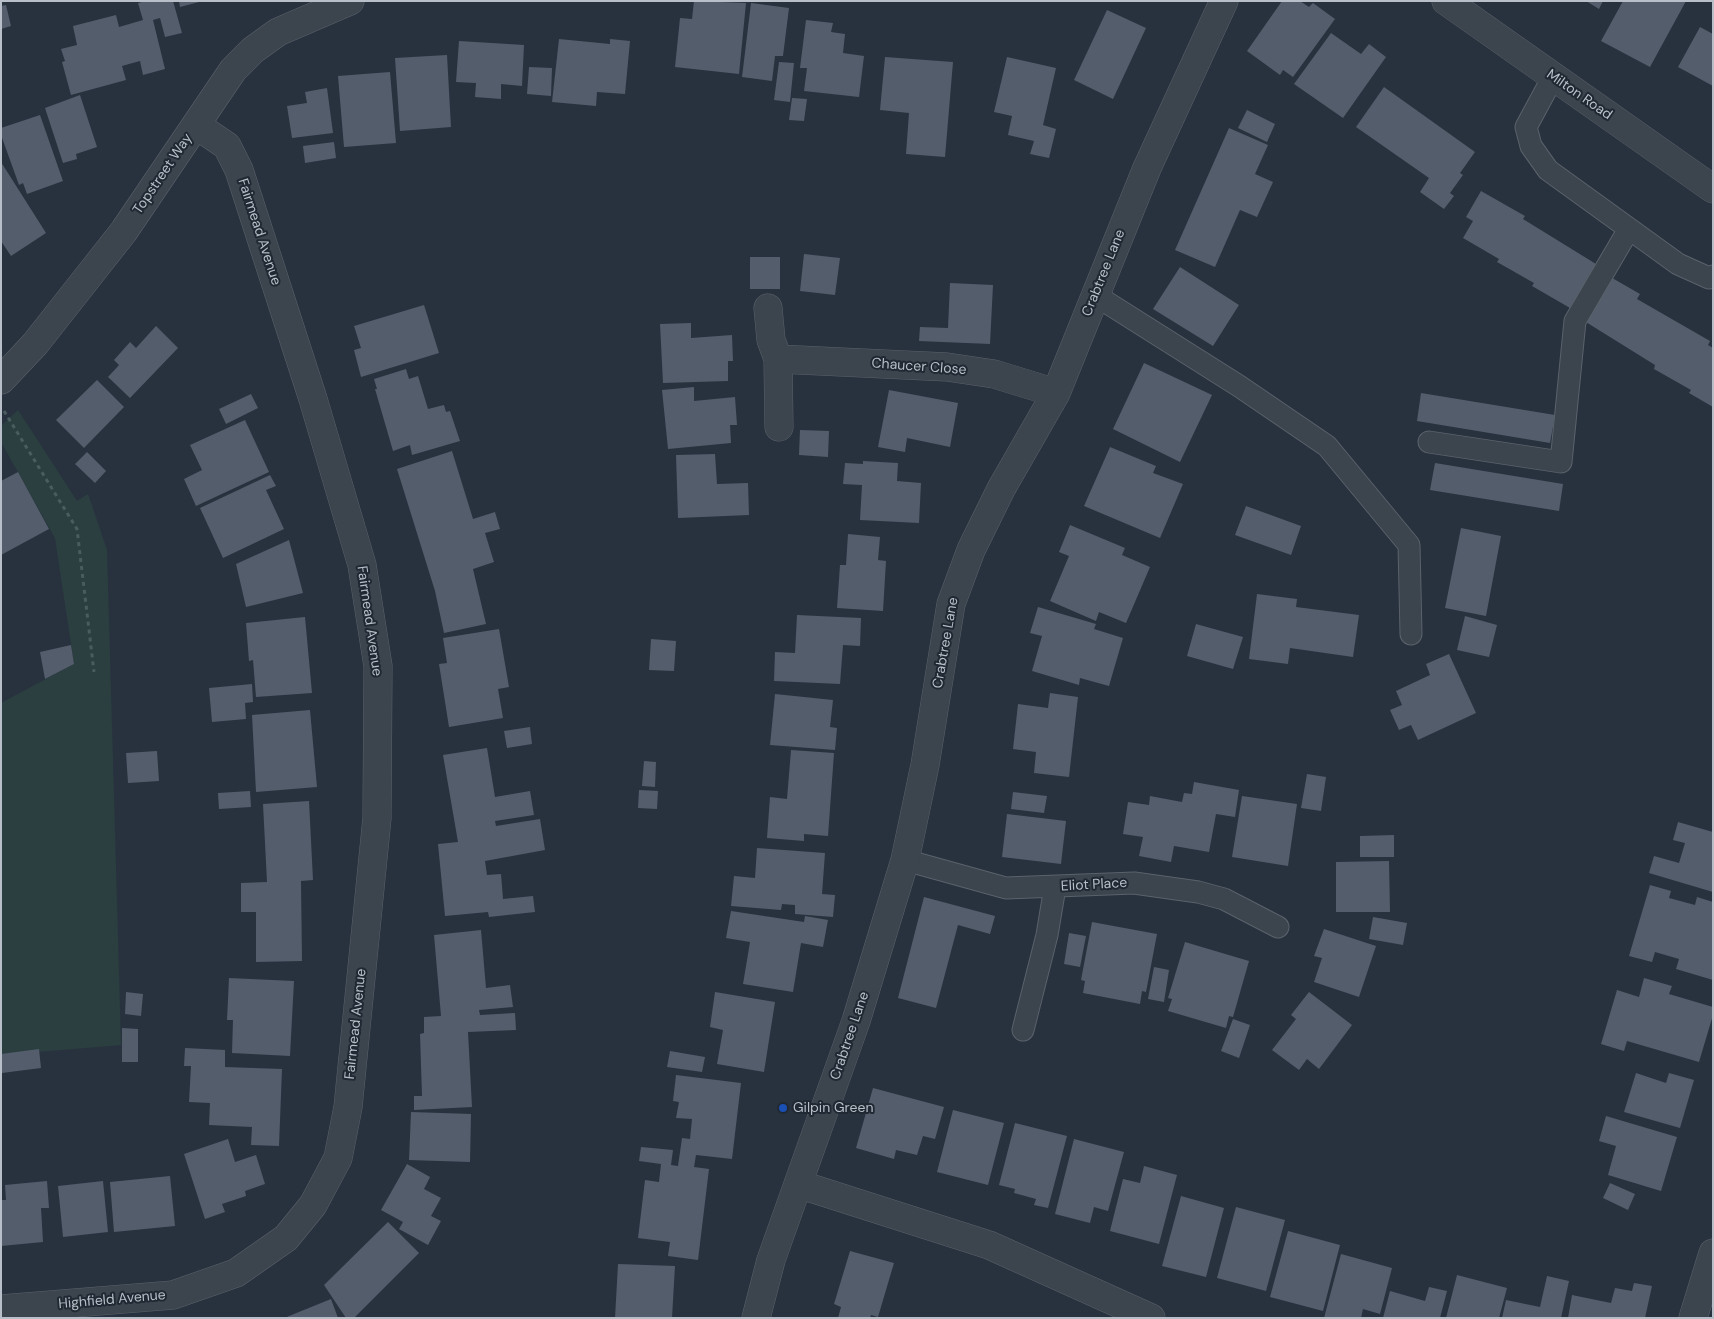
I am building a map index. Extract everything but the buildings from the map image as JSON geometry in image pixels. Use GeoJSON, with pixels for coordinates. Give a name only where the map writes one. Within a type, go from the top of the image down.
{"type":"FeatureCollection","features":[{"type":"Feature","properties":{"kind":"street","name":"Topstreet Way"},"geometry":{"type":"LineString","coordinates":[[1,380],[35,344],[124,231],[233,70],[253,50],[278,32],[350,1]]}},
{"type":"Feature","properties":{"kind":"street","name":"Crabtree Lane"},"geometry":{"type":"LineString","coordinates":[[756,1318],[771,1260],[856,1021],[906,860],[925,765],[951,604],[970,550],[1001,489],[1056,392],[1146,168],[1224,1]]}},
{"type":"Feature","properties":{"kind":"street","name":"Milton Road"},"geometry":{"type":"LineString","coordinates":[[1446,1],[1713,189]]}},
{"type":"Feature","properties":{"kind":"street","name":"Fairmead Avenue"},"geometry":{"type":"LineString","coordinates":[[196,125],[227,146],[239,170],[313,399],[362,565],[378,666],[378,818],[348,1107],[338,1158],[313,1205]]}},
{"type":"Feature","properties":{"kind":"street"},"geometry":{"type":"LineString","coordinates":[[768,308],[771,340],[778,358],[779,427]]}},
{"type":"Feature","properties":{"kind":"street","name":"Chaucer Close"},"geometry":{"type":"LineString","coordinates":[[778,358],[947,367],[994,374],[1056,392]]}},
{"type":"Feature","properties":{"kind":"street"},"geometry":{"type":"LineString","coordinates":[[798,1184],[989,1244],[1151,1318]]}},
{"type":"Feature","properties":{"kind":"street","name":"Highfield Avenue"},"geometry":{"type":"LineString","coordinates":[[1,1309],[173,1295],[236,1273],[286,1238],[313,1205]]}},
{"type":"Feature","properties":{"kind":"street"},"geometry":{"type":"LineString","coordinates":[[1693,1318],[1713,1253]]}},
{"type":"Feature","properties":{"kind":"lane"},"geometry":{"type":"LineString","coordinates":[[1552,77],[1526,127],[1531,146],[1548,170],[1678,264],[1709,278],[1713,276]]}},
{"type":"Feature","properties":{"kind":"lane"},"geometry":{"type":"LineString","coordinates":[[1429,442],[1561,462],[1575,320],[1629,229]]}},
{"type":"Feature","properties":{"kind":"lane"},"geometry":{"type":"LineString","coordinates":[[1095,295],[1239,386],[1327,446],[1408,545],[1411,634]]}},
{"type":"Feature","properties":{"kind":"lane","name":"Eliot Place"},"geometry":{"type":"LineString","coordinates":[[906,860],[1006,888],[1134,883],[1198,892],[1224,899],[1278,927]]}},
{"type":"Feature","properties":{"kind":"lane"},"geometry":{"type":"LineString","coordinates":[[1023,1030],[1047,935],[1055,887]]}},
{"type":"Feature","properties":{"kind":"path"},"geometry":{"type":"LineString","coordinates":[[1,407],[77,529],[94,672]]}},
{"type":"Feature","properties":{"kind":"green space"},"geometry":{"type":"Polygon","coordinates":[[[18,410],[77,501],[88,494],[107,550],[121,1045],[1,1055],[1,703],[74,664],[55,538],[1,442],[1,426],[18,410]]]}},
{"type":"Feature","properties":{"kind":"place","name":"Gilpin Green"},"geometry":{"type":"Point","coordinates":[783,1108]}}]}
